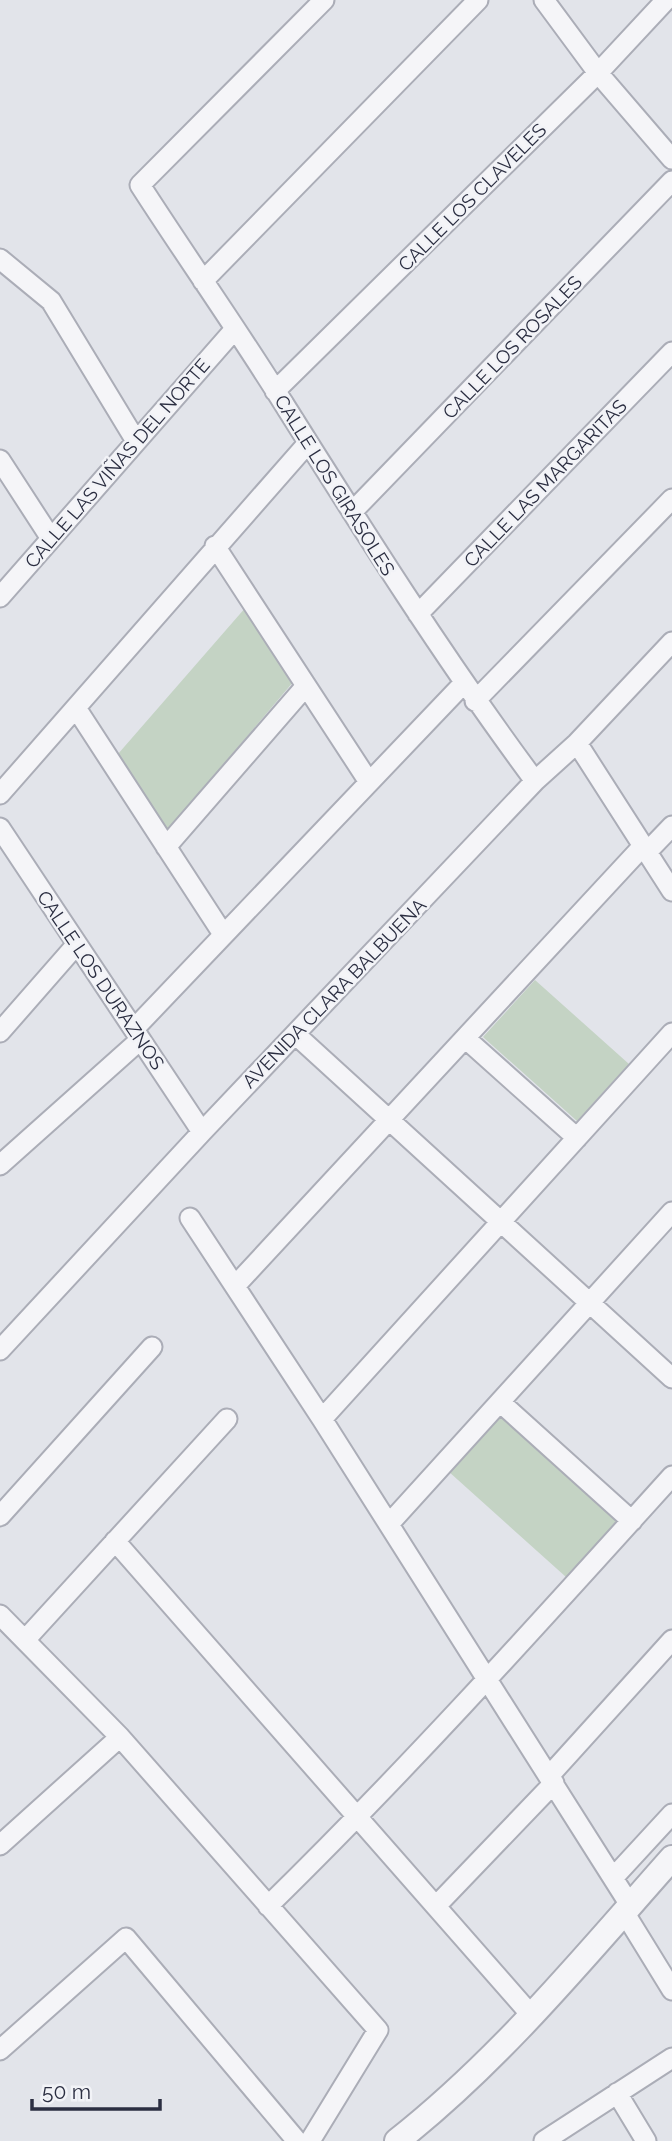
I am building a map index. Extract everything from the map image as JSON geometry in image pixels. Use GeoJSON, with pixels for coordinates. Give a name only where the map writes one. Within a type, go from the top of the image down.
{"type":"FeatureCollection","features":[{"type":"Feature","properties":{"kind":"street","name":"CALLE LOS GIRASOLES"},"geometry":{"type":"LineString","coordinates":[[324,0],[139,185],[475,701],[535,781]]}},
{"type":"Feature","properties":{"kind":"street"},"geometry":{"type":"LineString","coordinates":[[203,281],[478,0]]}},
{"type":"Feature","properties":{"kind":"street"},"geometry":{"type":"LineString","coordinates":[[544,0],[598,73],[672,159]]}},
{"type":"Feature","properties":{"kind":"street","name":"CALLE LOS CLAVELES"},"geometry":{"type":"LineString","coordinates":[[275,391],[598,73],[666,0]]}},
{"type":"Feature","properties":{"kind":"street","name":"CALLE LOS ROSALES"},"geometry":{"type":"LineString","coordinates":[[352,512],[672,181]]}},
{"type":"Feature","properties":{"kind":"street"},"geometry":{"type":"LineString","coordinates":[[0,260],[51,301],[136,441]]}},
{"type":"Feature","properties":{"kind":"street","name":"CALLE LAS VIÑAS DEL NORTE"},"geometry":{"type":"LineString","coordinates":[[0,597],[235,329]]}},
{"type":"Feature","properties":{"kind":"street","name":"CALLE LAS MARGARITAS"},"geometry":{"type":"LineString","coordinates":[[418,614],[672,352]]}},
{"type":"Feature","properties":{"kind":"street"},"geometry":{"type":"LineString","coordinates":[[0,794],[308,443]]}},
{"type":"Feature","properties":{"kind":"street"},"geometry":{"type":"LineString","coordinates":[[0,460],[50,537]]}},
{"type":"Feature","properties":{"kind":"street"},"geometry":{"type":"LineString","coordinates":[[475,701],[672,499]]}},
{"type":"Feature","properties":{"kind":"street"},"geometry":{"type":"LineString","coordinates":[[215,546],[369,782]]}},
{"type":"Feature","properties":{"kind":"street","name":"AVENIDA CLARA BALBUENA"},"geometry":{"type":"LineString","coordinates":[[0,1350],[202,1132],[535,781],[577,743],[672,642]]}},
{"type":"Feature","properties":{"kind":"street"},"geometry":{"type":"LineString","coordinates":[[0,1165],[137,1034],[223,934],[464,683]]}},
{"type":"Feature","properties":{"kind":"street"},"geometry":{"type":"LineString","coordinates":[[166,847],[305,687]]}},
{"type":"Feature","properties":{"kind":"street"},"geometry":{"type":"LineString","coordinates":[[76,708],[223,934]]}},
{"type":"Feature","properties":{"kind":"street"},"geometry":{"type":"LineString","coordinates":[[577,743],[672,891]]}},
{"type":"Feature","properties":{"kind":"street"},"geometry":{"type":"LineString","coordinates":[[235,1286],[465,1038],[645,849],[672,826]]}},
{"type":"Feature","properties":{"kind":"street","name":"CALLE LOS DURAZNOS"},"geometry":{"type":"LineString","coordinates":[[0,828],[202,1132]]}},
{"type":"Feature","properties":{"kind":"street"},"geometry":{"type":"LineString","coordinates":[[0,1032],[77,944]]}},
{"type":"Feature","properties":{"kind":"street"},"geometry":{"type":"LineString","coordinates":[[322,1419],[672,1033]]}},
{"type":"Feature","properties":{"kind":"street"},"geometry":{"type":"LineString","coordinates":[[295,1034],[672,1378]]}},
{"type":"Feature","properties":{"kind":"street"},"geometry":{"type":"LineString","coordinates":[[465,1038],[577,1138]]}},
{"type":"Feature","properties":{"kind":"street"},"geometry":{"type":"LineString","coordinates":[[389,1524],[672,1212]]}},
{"type":"Feature","properties":{"kind":"street"},"geometry":{"type":"LineString","coordinates":[[190,1218],[322,1419],[613,1878],[672,1990]]}},
{"type":"Feature","properties":{"kind":"street"},"geometry":{"type":"LineString","coordinates":[[0,1516],[152,1347]]}},
{"type":"Feature","properties":{"kind":"street"},"geometry":{"type":"LineString","coordinates":[[500,1402],[632,1521]]}},
{"type":"Feature","properties":{"kind":"street"},"geometry":{"type":"LineString","coordinates":[[25,1640],[227,1419]]}},
{"type":"Feature","properties":{"kind":"street"},"geometry":{"type":"LineString","coordinates":[[268,1906],[358,1818],[488,1680],[672,1476]]}},
{"type":"Feature","properties":{"kind":"street"},"geometry":{"type":"LineString","coordinates":[[115,1541],[532,2016]]}},
{"type":"Feature","properties":{"kind":"street"},"geometry":{"type":"LineString","coordinates":[[0,1615],[120,1737],[378,2030],[310,2141]]}},
{"type":"Feature","properties":{"kind":"street"},"geometry":{"type":"LineString","coordinates":[[437,1905],[672,1640]]}},
{"type":"Feature","properties":{"kind":"street"},"geometry":{"type":"LineString","coordinates":[[0,1845],[120,1737]]}},
{"type":"Feature","properties":{"kind":"street"},"geometry":{"type":"LineString","coordinates":[[613,1878],[672,1814]]}},
{"type":"Feature","properties":{"kind":"street"},"geometry":{"type":"LineString","coordinates":[[397,2141],[441,2107],[532,2016],[672,1858]]}},
{"type":"Feature","properties":{"kind":"street"},"geometry":{"type":"LineString","coordinates":[[0,2050],[126,1938],[297,2141]]}},
{"type":"Feature","properties":{"kind":"street"},"geometry":{"type":"LineString","coordinates":[[544,2141],[672,2057]]}},
{"type":"Feature","properties":{"kind":"street"},"geometry":{"type":"LineString","coordinates":[[617,2093],[646,2141]]}},
{"type":"Feature","properties":{"kind":"green space"},"geometry":{"type":"Polygon","coordinates":[[[246,607],[294,681],[166,832],[118,754],[246,607]]]}},
{"type":"Feature","properties":{"kind":"green space"},"geometry":{"type":"Polygon","coordinates":[[[535,980],[629,1064],[577,1121],[483,1037],[535,980]]]}},
{"type":"Feature","properties":{"kind":"green space"},"geometry":{"type":"Polygon","coordinates":[[[500,1414],[617,1521],[566,1577],[448,1471],[500,1414]]]}}]}
